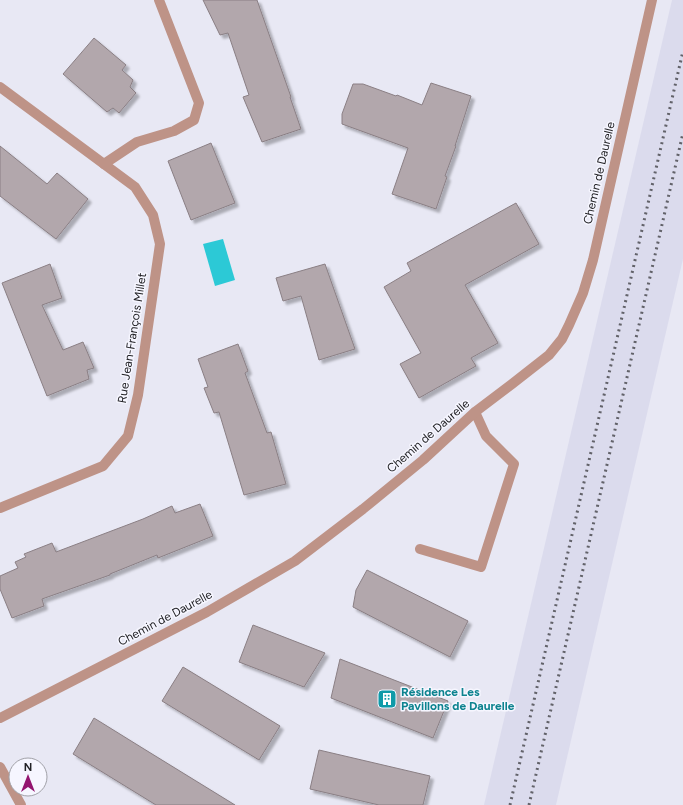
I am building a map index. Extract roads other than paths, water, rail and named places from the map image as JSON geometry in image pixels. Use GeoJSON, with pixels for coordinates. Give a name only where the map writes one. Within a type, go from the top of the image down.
{"type":"FeatureCollection","features":[{"type":"Feature","properties":{"kind":"street"},"geometry":{"type":"LineString","coordinates":[[104,164],[137,142],[174,131],[194,120],[199,103],[159,0]]}},
{"type":"Feature","properties":{"kind":"street","name":"Chemin de Daurelle"},"geometry":{"type":"LineString","coordinates":[[0,718],[207,612],[294,561],[423,460],[474,412],[549,355],[562,339],[569,325],[583,293],[593,260],[652,0]]}},
{"type":"Feature","properties":{"kind":"street","name":"Rue Jean-François Millet"},"geometry":{"type":"LineString","coordinates":[[0,87],[135,187],[153,215],[160,244],[138,395],[128,436],[103,466],[0,508]]}},
{"type":"Feature","properties":{"kind":"street"},"geometry":{"type":"LineString","coordinates":[[420,549],[481,567],[514,464],[486,436],[474,412]]}},
{"type":"Feature","properties":{"kind":"street"},"geometry":{"type":"LineString","coordinates":[[0,767],[21,805]]}},
{"type":"Feature","properties":{"kind":"water"},"geometry":{"type":"Polygon","coordinates":[[[223,239],[235,280],[215,286],[203,244],[223,239]]]}},
{"type":"Feature","properties":{"kind":"railway"},"geometry":{"type":"LineString","coordinates":[[510,805],[683,51]]}},
{"type":"Feature","properties":{"kind":"railway"},"geometry":{"type":"LineString","coordinates":[[529,805],[683,133]]}},
{"type":"Feature","properties":{"kind":"place","name":"Résidence Les Pavillons de Daurelle"},"geometry":{"type":"Point","coordinates":[387,699]}}]}
